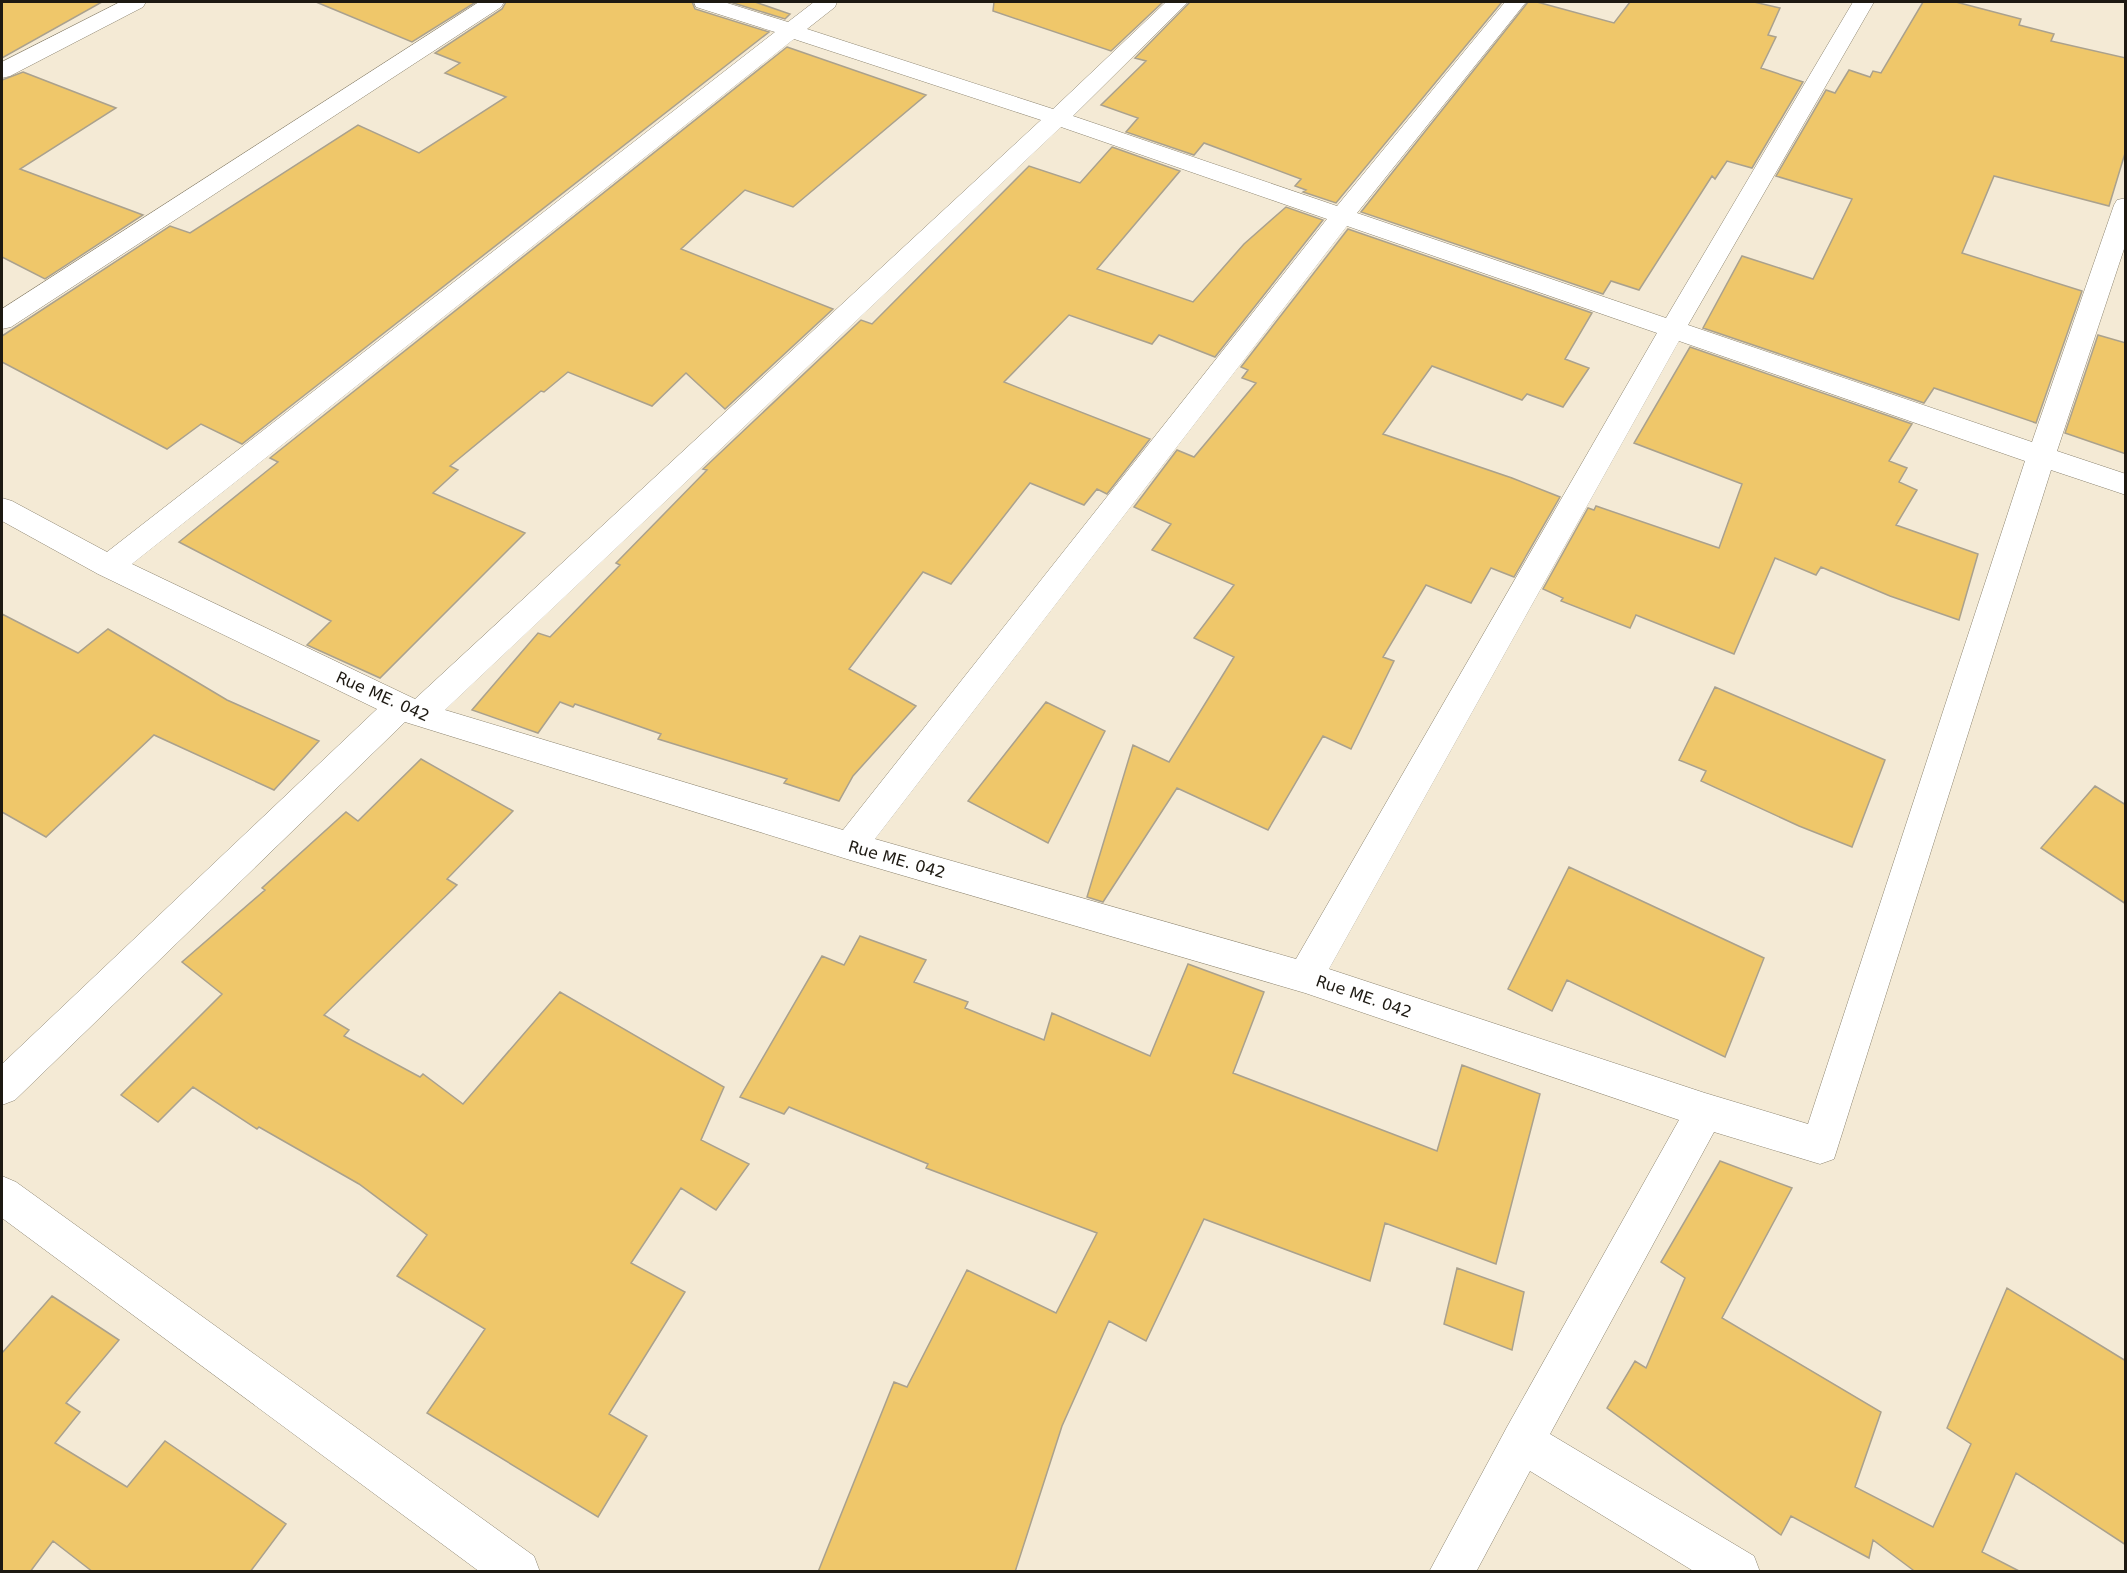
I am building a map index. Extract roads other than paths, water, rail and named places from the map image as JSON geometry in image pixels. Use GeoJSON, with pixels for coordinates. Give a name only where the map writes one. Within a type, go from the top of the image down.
{"type":"FeatureCollection","features":[{"type":"Feature","properties":{"kind":"street"},"geometry":{"type":"LineString","coordinates":[[2,70],[135,2]]}},
{"type":"Feature","properties":{"kind":"street"},"geometry":{"type":"LineString","coordinates":[[2,321],[493,2]]}},
{"type":"Feature","properties":{"kind":"street"},"geometry":{"type":"LineString","coordinates":[[704,2],[1058,118],[2126,485]]}},
{"type":"Feature","properties":{"kind":"street"},"geometry":{"type":"LineString","coordinates":[[109,566],[827,2]]}},
{"type":"Feature","properties":{"kind":"street"},"geometry":{"type":"LineString","coordinates":[[2,1089],[410,711],[1058,118],[1178,2]]}},
{"type":"Feature","properties":{"kind":"street"},"geometry":{"type":"LineString","coordinates":[[850,846],[1341,217],[1516,2]]}},
{"type":"Feature","properties":{"kind":"street"},"geometry":{"type":"LineString","coordinates":[[1305,977],[1672,330],[1864,2]]}},
{"type":"Feature","properties":{"kind":"street"},"geometry":{"type":"LineString","coordinates":[[2041,456],[2126,205]]}},
{"type":"Feature","properties":{"kind":"street","name":"Rue ME. 042"},"geometry":{"type":"LineString","coordinates":[[2,508],[109,566],[410,711],[850,846],[1305,977],[1705,1111],[1820,1146],[2041,456]]}},
{"type":"Feature","properties":{"kind":"street"},"geometry":{"type":"LineString","coordinates":[[1451,1572],[1705,1111]]}},
{"type":"Feature","properties":{"kind":"street"},"geometry":{"type":"LineString","coordinates":[[2,1196],[518,1572]]}},
{"type":"Feature","properties":{"kind":"street"},"geometry":{"type":"LineString","coordinates":[[1522,1442],[1738,1572]]}}]}
